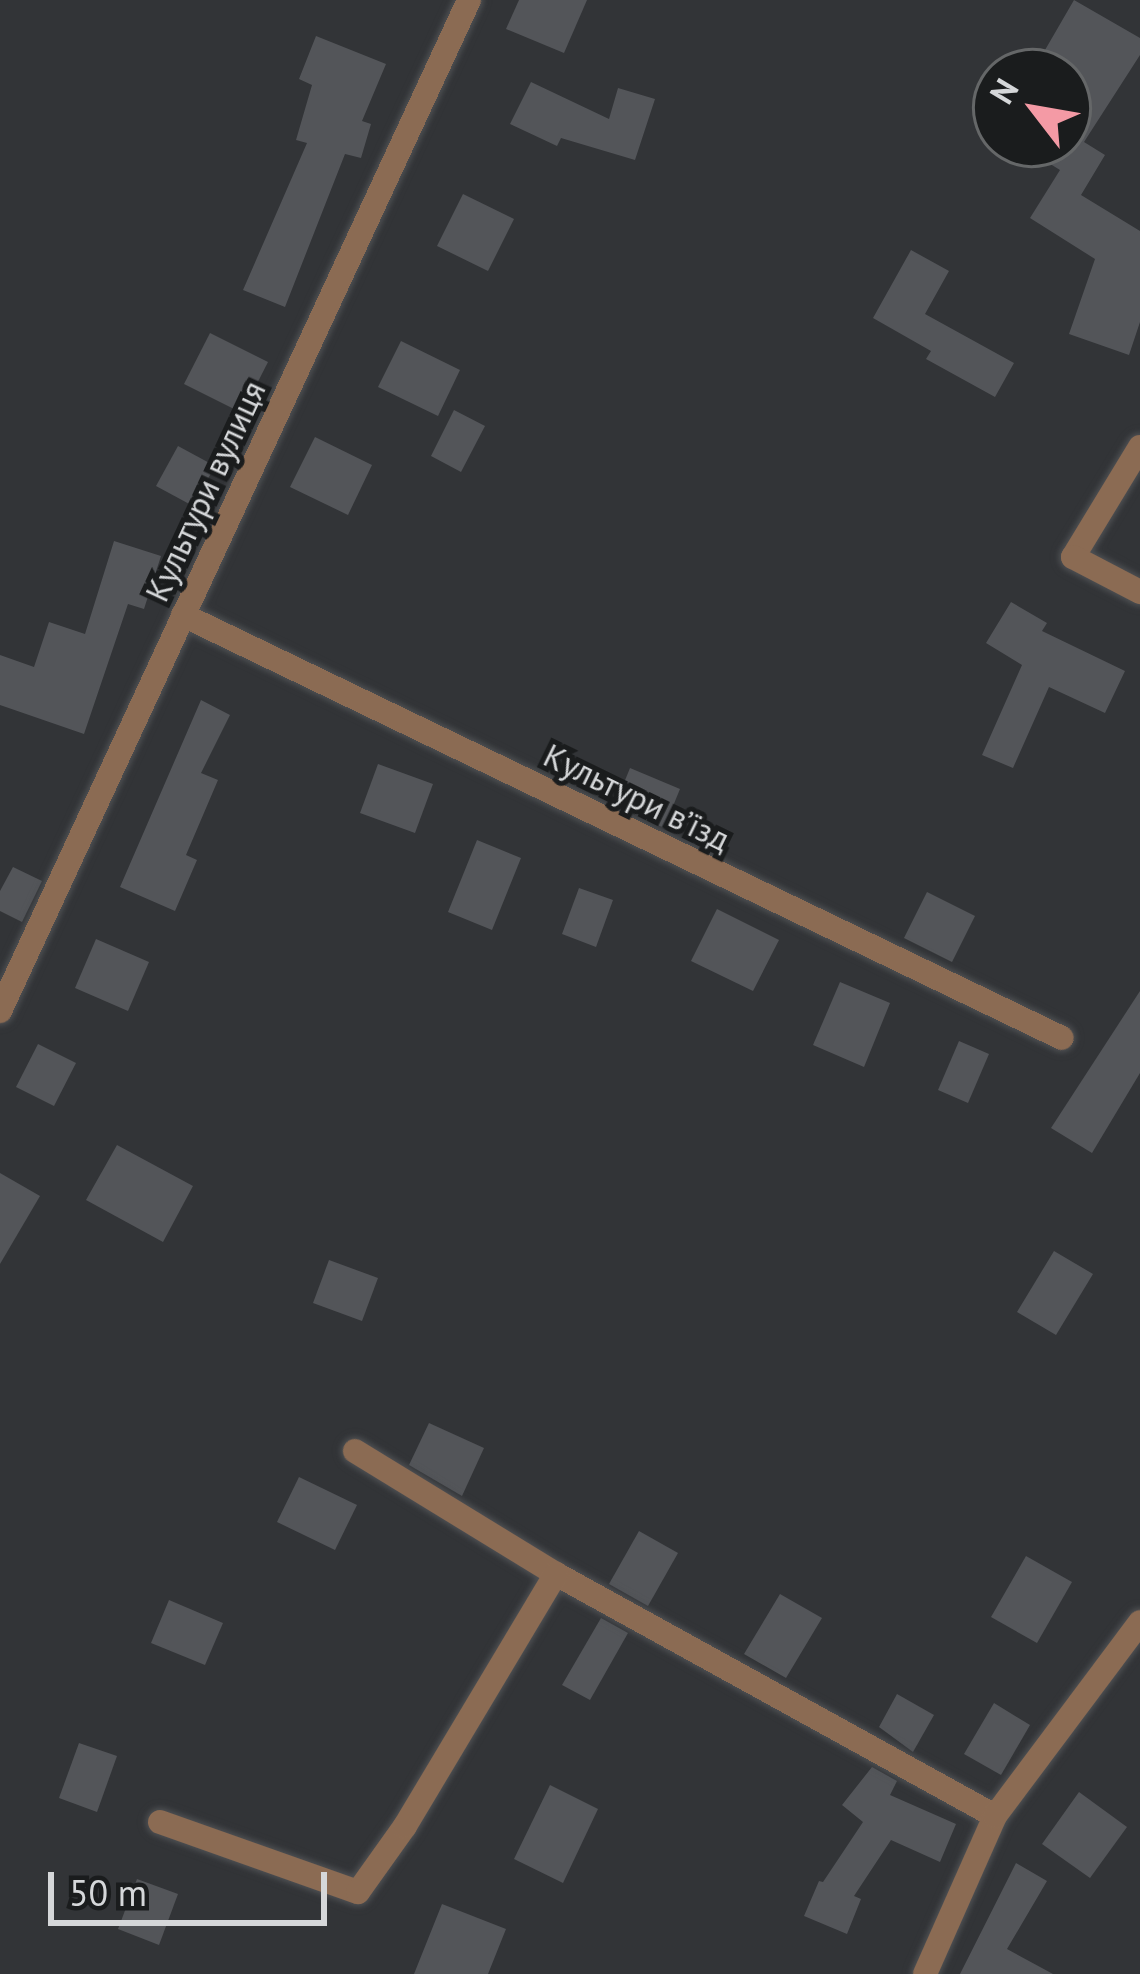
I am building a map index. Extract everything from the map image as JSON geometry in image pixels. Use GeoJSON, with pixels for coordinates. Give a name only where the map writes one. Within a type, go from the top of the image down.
{"type":"FeatureCollection","features":[{"type":"Feature","properties":{"kind":"street","name":"Культури вулиця"},"geometry":{"type":"LineString","coordinates":[[0,1011],[470,0]]}},
{"type":"Feature","properties":{"kind":"street"},"geometry":{"type":"LineString","coordinates":[[1140,447],[1073,557],[1140,592]]}},
{"type":"Feature","properties":{"kind":"street","name":"Культури в’їзд"},"geometry":{"type":"LineString","coordinates":[[183,615],[1062,1038]]}},
{"type":"Feature","properties":{"kind":"street"},"geometry":{"type":"LineString","coordinates":[[356,1451],[556,1574],[995,1816]]}},
{"type":"Feature","properties":{"kind":"street"},"geometry":{"type":"LineString","coordinates":[[160,1822],[358,1892],[405,1826],[556,1574]]}},
{"type":"Feature","properties":{"kind":"street"},"geometry":{"type":"LineString","coordinates":[[925,1974],[995,1816],[1140,1622]]}},
{"type":"Feature","properties":{"kind":"building"},"geometry":{"type":"Polygon","coordinates":[[[519,0],[587,0],[564,53],[506,29],[519,0]]]}},
{"type":"Feature","properties":{"kind":"building"},"geometry":{"type":"Polygon","coordinates":[[[1074,0],[1140,38],[1140,55],[1092,130],[1092,48],[1046,48],[1074,0]]]}},
{"type":"Feature","properties":{"kind":"building"},"geometry":{"type":"Polygon","coordinates":[[[316,36],[386,64],[362,121],[371,124],[361,158],[345,154],[285,307],[243,290],[307,143],[296,140],[312,85],[299,79],[316,36]]]}},
{"type":"Feature","properties":{"kind":"building"},"geometry":{"type":"Polygon","coordinates":[[[531,82],[609,119],[618,88],[655,99],[635,160],[561,138],[557,146],[510,124],[531,82]]]}},
{"type":"Feature","properties":{"kind":"building"},"geometry":{"type":"Polygon","coordinates":[[[1092,147],[1105,155],[1081,195],[1140,231],[1140,322],[1129,355],[1069,334],[1095,259],[1030,218],[1060,170],[1057,168],[1092,168],[1092,147]]]}},
{"type":"Feature","properties":{"kind":"building"},"geometry":{"type":"Polygon","coordinates":[[[463,194],[514,219],[488,271],[437,246],[463,194]]]}},
{"type":"Feature","properties":{"kind":"building"},"geometry":{"type":"Polygon","coordinates":[[[911,250],[949,271],[925,314],[1014,363],[995,397],[926,359],[931,351],[873,318],[911,250]]]}},
{"type":"Feature","properties":{"kind":"building"},"geometry":{"type":"Polygon","coordinates":[[[210,333],[268,362],[242,413],[184,384],[210,333]]]}},
{"type":"Feature","properties":{"kind":"building"},"geometry":{"type":"Polygon","coordinates":[[[401,341],[460,370],[438,416],[378,387],[401,341]]]}},
{"type":"Feature","properties":{"kind":"building"},"geometry":{"type":"Polygon","coordinates":[[[454,410],[485,426],[461,472],[431,456],[454,410]]]}},
{"type":"Feature","properties":{"kind":"building"},"geometry":{"type":"Polygon","coordinates":[[[315,437],[372,465],[348,515],[290,487],[315,437]]]}},
{"type":"Feature","properties":{"kind":"building"},"geometry":{"type":"Polygon","coordinates":[[[178,446],[215,466],[193,506],[156,486],[178,446]]]}},
{"type":"Feature","properties":{"kind":"building"},"geometry":{"type":"Polygon","coordinates":[[[114,541],[161,556],[144,609],[128,604],[84,734],[0,705],[0,655],[34,667],[49,622],[85,634],[114,541]]]}},
{"type":"Feature","properties":{"kind":"building"},"geometry":{"type":"Polygon","coordinates":[[[1011,602],[1047,623],[1042,631],[1125,671],[1105,713],[1049,687],[1013,768],[982,755],[1022,665],[986,643],[1011,602]]]}},
{"type":"Feature","properties":{"kind":"building"},"geometry":{"type":"Polygon","coordinates":[[[201,700],[230,715],[201,773],[218,780],[186,855],[197,860],[175,911],[120,887],[201,700]]]}},
{"type":"Feature","properties":{"kind":"building"},"geometry":{"type":"Polygon","coordinates":[[[378,764],[433,784],[415,833],[360,813],[378,764]]]}},
{"type":"Feature","properties":{"kind":"building"},"geometry":{"type":"Polygon","coordinates":[[[630,768],[680,789],[664,828],[615,805],[630,768]]]}},
{"type":"Feature","properties":{"kind":"building"},"geometry":{"type":"Polygon","coordinates":[[[477,840],[521,858],[492,930],[448,912],[477,840]]]}},
{"type":"Feature","properties":{"kind":"building"},"geometry":{"type":"Polygon","coordinates":[[[13,867],[42,881],[22,922],[0,911],[0,891],[13,867]]]}},
{"type":"Feature","properties":{"kind":"building"},"geometry":{"type":"Polygon","coordinates":[[[579,888],[613,900],[596,947],[562,934],[579,888]]]}},
{"type":"Feature","properties":{"kind":"building"},"geometry":{"type":"Polygon","coordinates":[[[927,892],[975,916],[952,962],[904,938],[927,892]]]}},
{"type":"Feature","properties":{"kind":"building"},"geometry":{"type":"Polygon","coordinates":[[[717,909],[779,940],[753,991],[691,961],[717,909]]]}},
{"type":"Feature","properties":{"kind":"building"},"geometry":{"type":"Polygon","coordinates":[[[96,939],[149,962],[128,1011],[75,988],[96,939]]]}},
{"type":"Feature","properties":{"kind":"building"},"geometry":{"type":"Polygon","coordinates":[[[840,982],[890,1003],[864,1067],[813,1045],[840,982]]]}},
{"type":"Feature","properties":{"kind":"building"},"geometry":{"type":"Polygon","coordinates":[[[1140,991],[1140,1073],[1092,1153],[1051,1128],[1140,991]]]}},
{"type":"Feature","properties":{"kind":"building"},"geometry":{"type":"Polygon","coordinates":[[[959,1041],[989,1054],[968,1103],[938,1090],[959,1041]]]}},
{"type":"Feature","properties":{"kind":"building"},"geometry":{"type":"Polygon","coordinates":[[[38,1044],[76,1063],[54,1106],[16,1087],[38,1044]]]}},
{"type":"Feature","properties":{"kind":"building"},"geometry":{"type":"Polygon","coordinates":[[[117,1145],[193,1186],[163,1242],[86,1200],[117,1145]]]}},
{"type":"Feature","properties":{"kind":"building"},"geometry":{"type":"Polygon","coordinates":[[[0,1173],[40,1196],[0,1264],[0,1173]]]}},
{"type":"Feature","properties":{"kind":"building"},"geometry":{"type":"Polygon","coordinates":[[[1054,1251],[1093,1274],[1056,1335],[1017,1312],[1054,1251]]]}},
{"type":"Feature","properties":{"kind":"building"},"geometry":{"type":"Polygon","coordinates":[[[329,1260],[378,1278],[362,1321],[313,1303],[329,1260]]]}},
{"type":"Feature","properties":{"kind":"building"},"geometry":{"type":"Polygon","coordinates":[[[429,1423],[484,1448],[462,1496],[409,1465],[429,1423]]]}},
{"type":"Feature","properties":{"kind":"building"},"geometry":{"type":"Polygon","coordinates":[[[299,1477],[357,1505],[335,1550],[277,1522],[299,1477]]]}},
{"type":"Feature","properties":{"kind":"building"},"geometry":{"type":"Polygon","coordinates":[[[639,1531],[678,1553],[648,1606],[609,1584],[639,1531]]]}},
{"type":"Feature","properties":{"kind":"building"},"geometry":{"type":"Polygon","coordinates":[[[1026,1556],[1072,1582],[1037,1643],[991,1617],[1026,1556]]]}},
{"type":"Feature","properties":{"kind":"building"},"geometry":{"type":"Polygon","coordinates":[[[780,1594],[822,1618],[786,1678],[744,1654],[780,1594]]]}},
{"type":"Feature","properties":{"kind":"building"},"geometry":{"type":"Polygon","coordinates":[[[169,1600],[223,1623],[205,1665],[151,1643],[169,1600]]]}},
{"type":"Feature","properties":{"kind":"building"},"geometry":{"type":"Polygon","coordinates":[[[601,1618],[628,1633],[590,1700],[562,1685],[601,1618]]]}},
{"type":"Feature","properties":{"kind":"building"},"geometry":{"type":"Polygon","coordinates":[[[897,1694],[934,1715],[913,1752],[879,1727],[897,1694]]]}},
{"type":"Feature","properties":{"kind":"building"},"geometry":{"type":"Polygon","coordinates":[[[994,1703],[1030,1725],[1001,1775],[964,1754],[994,1703]]]}},
{"type":"Feature","properties":{"kind":"building"},"geometry":{"type":"Polygon","coordinates":[[[79,1743],[117,1756],[97,1812],[59,1798],[79,1743]]]}},
{"type":"Feature","properties":{"kind":"building"},"geometry":{"type":"Polygon","coordinates":[[[872,1767],[897,1781],[890,1795],[956,1824],[940,1862],[891,1840],[854,1896],[861,1899],[847,1934],[804,1916],[819,1881],[823,1882],[863,1822],[842,1805],[872,1767]]]}},
{"type":"Feature","properties":{"kind":"building"},"geometry":{"type":"Polygon","coordinates":[[[550,1785],[598,1809],[563,1883],[514,1859],[550,1785]]]}},
{"type":"Feature","properties":{"kind":"building"},"geometry":{"type":"Polygon","coordinates":[[[1079,1792],[1127,1827],[1090,1878],[1042,1844],[1079,1792]]]}},
{"type":"Feature","properties":{"kind":"building"},"geometry":{"type":"Polygon","coordinates":[[[1016,1863],[1047,1881],[1007,1949],[1053,1974],[960,1974],[1016,1863]]]}},
{"type":"Feature","properties":{"kind":"building"},"geometry":{"type":"Polygon","coordinates":[[[137,1879],[178,1894],[159,1945],[118,1929],[137,1879]]]}},
{"type":"Feature","properties":{"kind":"building"},"geometry":{"type":"Polygon","coordinates":[[[442,1904],[506,1929],[488,1974],[414,1974],[442,1904]]]}}]}
